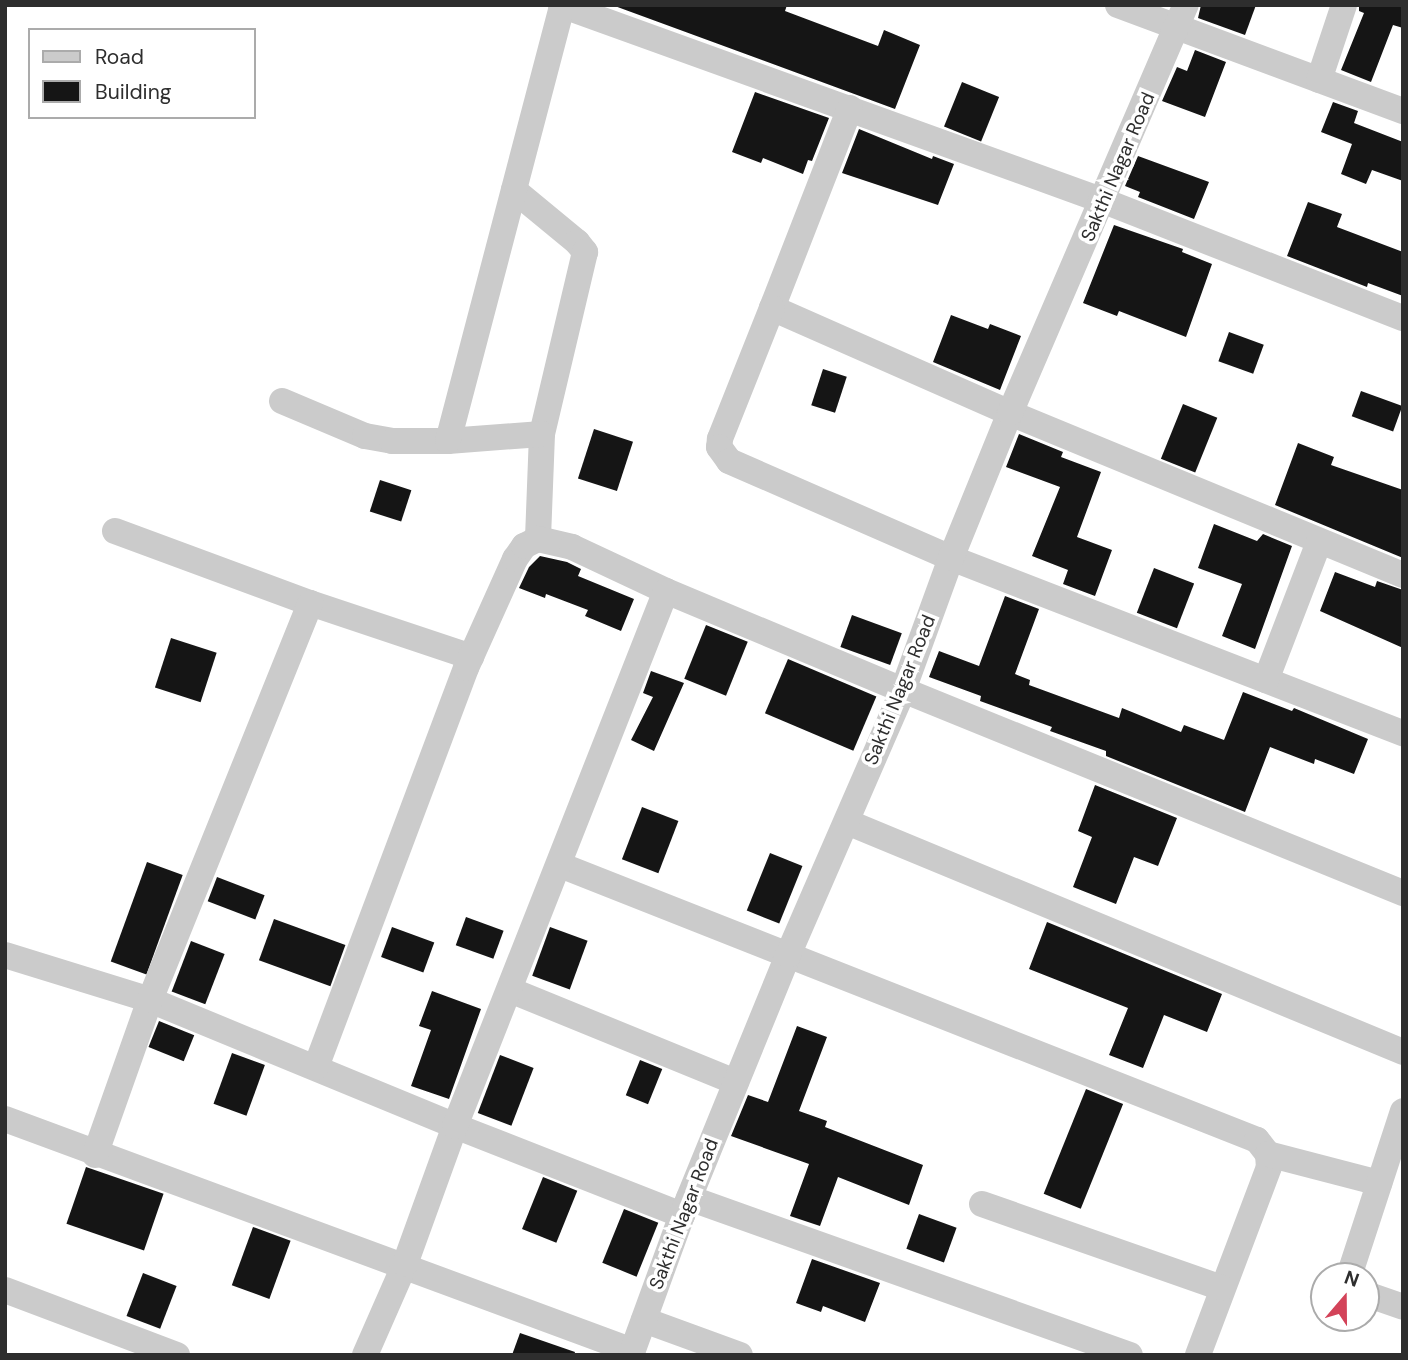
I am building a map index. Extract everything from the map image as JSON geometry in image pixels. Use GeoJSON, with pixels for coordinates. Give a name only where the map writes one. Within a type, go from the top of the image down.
{"type":"FeatureCollection","features":[{"type":"Feature","properties":{"kind":"street"},"geometry":{"type":"LineString","coordinates":[[1118,5],[1181,17],[1318,80],[1403,110]]}},
{"type":"Feature","properties":{"kind":"street"},"geometry":{"type":"LineString","coordinates":[[1318,80],[1345,5]]}},
{"type":"Feature","properties":{"kind":"street"},"geometry":{"type":"LineString","coordinates":[[448,441],[562,6],[1104,201],[1403,318]]}},
{"type":"Feature","properties":{"kind":"street","name":"Sakthi Nagar Road"},"geometry":{"type":"LineString","coordinates":[[632,1353],[685,1206],[788,955],[903,690],[951,558],[1010,414],[1181,17]]}},
{"type":"Feature","properties":{"kind":"street"},"geometry":{"type":"LineString","coordinates":[[850,108],[720,439],[722,454],[744,469],[951,558],[1403,733]]}},
{"type":"Feature","properties":{"kind":"street"},"geometry":{"type":"LineString","coordinates":[[514,190],[577,242],[585,252],[542,434],[538,539]]}},
{"type":"Feature","properties":{"kind":"street"},"geometry":{"type":"LineString","coordinates":[[772,308],[1010,414],[1403,575]]}},
{"type":"Feature","properties":{"kind":"street"},"geometry":{"type":"LineString","coordinates":[[282,401],[365,436],[392,442],[542,434]]}},
{"type":"Feature","properties":{"kind":"street"},"geometry":{"type":"LineString","coordinates":[[115,531],[310,603],[471,657]]}},
{"type":"Feature","properties":{"kind":"street"},"geometry":{"type":"LineString","coordinates":[[316,1067],[471,657],[515,559],[524,546],[538,539],[572,547],[666,591],[903,690],[1403,893]]}},
{"type":"Feature","properties":{"kind":"street"},"geometry":{"type":"LineString","coordinates":[[1266,680],[1319,542]]}},
{"type":"Feature","properties":{"kind":"street"},"geometry":{"type":"LineString","coordinates":[[365,1355],[405,1264],[455,1126],[666,591]]}},
{"type":"Feature","properties":{"kind":"street"},"geometry":{"type":"LineString","coordinates":[[95,1154],[150,1000],[310,603]]}},
{"type":"Feature","properties":{"kind":"street"},"geometry":{"type":"LineString","coordinates":[[847,822],[1403,1052]]}},
{"type":"Feature","properties":{"kind":"street"},"geometry":{"type":"LineString","coordinates":[[560,865],[1257,1140],[1268,1154],[1269,1167],[1198,1355]]}},
{"type":"Feature","properties":{"kind":"street"},"geometry":{"type":"LineString","coordinates":[[5,955],[150,1000],[455,1126],[1130,1355]]}},
{"type":"Feature","properties":{"kind":"street"},"geometry":{"type":"LineString","coordinates":[[510,990],[736,1082]]}},
{"type":"Feature","properties":{"kind":"street"},"geometry":{"type":"LineString","coordinates":[[1354,1262],[1379,1183],[1398,1143],[1403,1111]]}},
{"type":"Feature","properties":{"kind":"street"},"geometry":{"type":"LineString","coordinates":[[5,1119],[95,1154],[405,1264],[632,1353]]}},
{"type":"Feature","properties":{"kind":"street"},"geometry":{"type":"LineString","coordinates":[[1268,1154],[1379,1183]]}},
{"type":"Feature","properties":{"kind":"street"},"geometry":{"type":"LineString","coordinates":[[982,1204],[1222,1288]]}},
{"type":"Feature","properties":{"kind":"street"},"geometry":{"type":"LineString","coordinates":[[5,1290],[177,1355]]}},
{"type":"Feature","properties":{"kind":"street"},"geometry":{"type":"LineString","coordinates":[[1380,1299],[1403,1307]]}},
{"type":"Feature","properties":{"kind":"street"},"geometry":{"type":"LineString","coordinates":[[644,1320],[740,1355]]}},
{"type":"Feature","properties":{"kind":"building"},"geometry":{"type":"Polygon","coordinates":[[[612,5],[787,5],[785,11],[878,46],[884,30],[920,45],[895,109],[612,5]]]}},
{"type":"Feature","properties":{"kind":"building"},"geometry":{"type":"Polygon","coordinates":[[[1201,5],[1256,5],[1245,35],[1198,18],[1201,5]]]}},
{"type":"Feature","properties":{"kind":"building"},"geometry":{"type":"Polygon","coordinates":[[[1359,5],[1403,5],[1403,28],[1393,25],[1371,82],[1341,70],[1364,13],[1359,11],[1359,5]]]}},
{"type":"Feature","properties":{"kind":"building"},"geometry":{"type":"Polygon","coordinates":[[[1195,50],[1226,62],[1205,117],[1162,101],[1177,67],[1187,71],[1195,50]]]}},
{"type":"Feature","properties":{"kind":"building"},"geometry":{"type":"Polygon","coordinates":[[[962,82],[999,97],[981,141],[944,127],[962,82]]]}},
{"type":"Feature","properties":{"kind":"building"},"geometry":{"type":"Polygon","coordinates":[[[755,92],[829,118],[812,161],[808,160],[803,174],[763,158],[761,163],[732,152],[755,92]]]}},
{"type":"Feature","properties":{"kind":"building"},"geometry":{"type":"Polygon","coordinates":[[[1333,102],[1358,111],[1354,123],[1403,142],[1403,181],[1372,170],[1366,184],[1341,174],[1352,144],[1321,132],[1333,102]]]}},
{"type":"Feature","properties":{"kind":"building"},"geometry":{"type":"Polygon","coordinates":[[[859,129],[932,159],[933,156],[954,164],[938,205],[842,173],[859,129]]]}},
{"type":"Feature","properties":{"kind":"building"},"geometry":{"type":"Polygon","coordinates":[[[1138,156],[1209,182],[1194,219],[1138,197],[1140,192],[1125,186],[1138,156]]]}},
{"type":"Feature","properties":{"kind":"building"},"geometry":{"type":"Polygon","coordinates":[[[1308,202],[1342,214],[1337,227],[1403,252],[1403,296],[1368,283],[1367,287],[1287,256],[1308,202]]]}},
{"type":"Feature","properties":{"kind":"building"},"geometry":{"type":"Polygon","coordinates":[[[1114,225],[1183,249],[1182,252],[1212,264],[1186,337],[1119,311],[1117,316],[1083,303],[1114,225]]]}},
{"type":"Feature","properties":{"kind":"building"},"geometry":{"type":"Polygon","coordinates":[[[951,315],[988,329],[990,324],[1021,336],[1000,390],[933,362],[951,315]]]}},
{"type":"Feature","properties":{"kind":"building"},"geometry":{"type":"Polygon","coordinates":[[[1229,332],[1264,345],[1253,374],[1218,361],[1229,332]]]}},
{"type":"Feature","properties":{"kind":"building"},"geometry":{"type":"Polygon","coordinates":[[[823,369],[847,377],[835,413],[811,405],[823,369]]]}},
{"type":"Feature","properties":{"kind":"building"},"geometry":{"type":"Polygon","coordinates":[[[1361,391],[1402,406],[1393,431],[1352,416],[1361,391]]]}},
{"type":"Feature","properties":{"kind":"building"},"geometry":{"type":"Polygon","coordinates":[[[1183,404],[1217,418],[1195,473],[1161,459],[1183,404]]]}},
{"type":"Feature","properties":{"kind":"building"},"geometry":{"type":"Polygon","coordinates":[[[594,429],[633,442],[617,491],[578,478],[594,429]]]}},
{"type":"Feature","properties":{"kind":"building"},"geometry":{"type":"Polygon","coordinates":[[[1019,434],[1063,452],[1061,457],[1101,472],[1077,537],[1112,550],[1095,596],[1063,584],[1068,570],[1032,556],[1060,487],[1006,467],[1019,434]]]}},
{"type":"Feature","properties":{"kind":"building"},"geometry":{"type":"Polygon","coordinates":[[[1298,443],[1334,457],[1331,465],[1403,490],[1403,558],[1275,505],[1298,443]]]}},
{"type":"Feature","properties":{"kind":"building"},"geometry":{"type":"Polygon","coordinates":[[[380,480],[411,490],[401,522],[370,511],[380,480]]]}},
{"type":"Feature","properties":{"kind":"building"},"geometry":{"type":"Polygon","coordinates":[[[1214,524],[1257,541],[1263,534],[1292,546],[1255,649],[1222,636],[1242,584],[1198,568],[1214,524]]]}},
{"type":"Feature","properties":{"kind":"building"},"geometry":{"type":"Polygon","coordinates":[[[540,556],[567,562],[581,569],[578,576],[634,599],[621,631],[585,616],[588,610],[546,594],[545,598],[519,588],[529,567],[540,556]]]}},
{"type":"Feature","properties":{"kind":"building"},"geometry":{"type":"Polygon","coordinates":[[[1154,568],[1194,583],[1177,628],[1137,613],[1154,568]]]}},
{"type":"Feature","properties":{"kind":"building"},"geometry":{"type":"Polygon","coordinates":[[[1335,572],[1375,587],[1377,581],[1403,590],[1403,648],[1320,611],[1335,572]]]}},
{"type":"Feature","properties":{"kind":"building"},"geometry":{"type":"Polygon","coordinates":[[[1005,596],[1039,609],[1015,674],[1030,680],[1029,685],[1119,718],[1122,708],[1181,732],[1184,725],[1224,740],[1243,692],[1292,711],[1294,708],[1368,739],[1354,774],[1315,759],[1314,764],[1270,747],[1245,812],[1106,756],[1106,751],[1050,731],[1052,727],[980,701],[981,696],[929,677],[939,651],[979,666],[1005,596]]]}},
{"type":"Feature","properties":{"kind":"building"},"geometry":{"type":"Polygon","coordinates":[[[852,615],[902,633],[890,665],[840,647],[852,615]]]}},
{"type":"Feature","properties":{"kind":"building"},"geometry":{"type":"Polygon","coordinates":[[[706,625],[748,642],[726,696],[684,679],[706,625]]]}},
{"type":"Feature","properties":{"kind":"building"},"geometry":{"type":"Polygon","coordinates":[[[171,638],[217,653],[201,702],[155,687],[171,638]]]}},
{"type":"Feature","properties":{"kind":"building"},"geometry":{"type":"Polygon","coordinates":[[[788,659],[876,697],[853,751],[765,713],[788,659]]]}},
{"type":"Feature","properties":{"kind":"building"},"geometry":{"type":"Polygon","coordinates":[[[651,671],[684,683],[654,751],[631,740],[653,697],[643,693],[651,671]]]}},
{"type":"Feature","properties":{"kind":"building"},"geometry":{"type":"Polygon","coordinates":[[[1095,785],[1177,818],[1158,866],[1134,857],[1116,904],[1073,887],[1092,837],[1078,831],[1095,785]]]}},
{"type":"Feature","properties":{"kind":"building"},"geometry":{"type":"Polygon","coordinates":[[[642,807],[678,821],[658,873],[622,859],[642,807]]]}},
{"type":"Feature","properties":{"kind":"building"},"geometry":{"type":"Polygon","coordinates":[[[770,853],[802,866],[779,924],[747,910],[770,853]]]}},
{"type":"Feature","properties":{"kind":"building"},"geometry":{"type":"Polygon","coordinates":[[[147,862],[183,875],[146,975],[111,962],[147,862]]]}},
{"type":"Feature","properties":{"kind":"building"},"geometry":{"type":"Polygon","coordinates":[[[217,877],[265,895],[255,920],[208,901],[217,877]]]}},
{"type":"Feature","properties":{"kind":"building"},"geometry":{"type":"Polygon","coordinates":[[[466,917],[504,931],[493,959],[456,945],[466,917]]]}},
{"type":"Feature","properties":{"kind":"building"},"geometry":{"type":"Polygon","coordinates":[[[274,919],[345,945],[330,986],[259,960],[274,919]]]}},
{"type":"Feature","properties":{"kind":"building"},"geometry":{"type":"Polygon","coordinates":[[[1047,922],[1222,994],[1207,1032],[1164,1015],[1143,1068],[1109,1055],[1128,1008],[1029,969],[1047,922]]]}},
{"type":"Feature","properties":{"kind":"building"},"geometry":{"type":"Polygon","coordinates":[[[392,927],[434,942],[423,972],[381,957],[392,927]]]}},
{"type":"Feature","properties":{"kind":"building"},"geometry":{"type":"Polygon","coordinates":[[[550,927],[588,941],[570,990],[532,976],[550,927]]]}},
{"type":"Feature","properties":{"kind":"building"},"geometry":{"type":"Polygon","coordinates":[[[191,941],[225,954],[205,1004],[172,991],[191,941]]]}},
{"type":"Feature","properties":{"kind":"building"},"geometry":{"type":"Polygon","coordinates":[[[432,991],[481,1009],[449,1099],[411,1086],[431,1030],[419,1026],[432,991]]]}},
{"type":"Feature","properties":{"kind":"building"},"geometry":{"type":"Polygon","coordinates":[[[159,1021],[194,1035],[184,1061],[149,1047],[159,1021]]]}},
{"type":"Feature","properties":{"kind":"building"},"geometry":{"type":"Polygon","coordinates":[[[797,1026],[827,1037],[799,1111],[827,1121],[825,1127],[923,1165],[909,1205],[838,1177],[820,1226],[790,1216],[809,1164],[731,1136],[748,1095],[768,1102],[797,1026]]]}},
{"type":"Feature","properties":{"kind":"building"},"geometry":{"type":"Polygon","coordinates":[[[232,1053],[265,1065],[246,1116],[214,1104],[232,1053]]]}},
{"type":"Feature","properties":{"kind":"building"},"geometry":{"type":"Polygon","coordinates":[[[500,1055],[534,1068],[511,1126],[478,1113],[500,1055]]]}},
{"type":"Feature","properties":{"kind":"building"},"geometry":{"type":"Polygon","coordinates":[[[640,1060],[662,1069],[648,1104],[626,1095],[640,1060]]]}},
{"type":"Feature","properties":{"kind":"building"},"geometry":{"type":"Polygon","coordinates":[[[1086,1089],[1123,1104],[1081,1209],[1044,1194],[1086,1089]]]}},
{"type":"Feature","properties":{"kind":"building"},"geometry":{"type":"Polygon","coordinates":[[[86,1167],[164,1194],[144,1250],[66,1224],[86,1167]]]}},
{"type":"Feature","properties":{"kind":"building"},"geometry":{"type":"Polygon","coordinates":[[[543,1177],[577,1191],[556,1243],[522,1229],[543,1177]]]}},
{"type":"Feature","properties":{"kind":"building"},"geometry":{"type":"Polygon","coordinates":[[[624,1209],[658,1223],[637,1277],[602,1263],[624,1209]]]}},
{"type":"Feature","properties":{"kind":"building"},"geometry":{"type":"Polygon","coordinates":[[[919,1214],[957,1228],[944,1262],[906,1249],[919,1214]]]}},
{"type":"Feature","properties":{"kind":"building"},"geometry":{"type":"Polygon","coordinates":[[[253,1227],[291,1241],[269,1299],[232,1285],[253,1227]]]}},
{"type":"Feature","properties":{"kind":"building"},"geometry":{"type":"Polygon","coordinates":[[[812,1259],[880,1283],[865,1322],[823,1306],[821,1312],[796,1303],[812,1259]]]}},
{"type":"Feature","properties":{"kind":"building"},"geometry":{"type":"Polygon","coordinates":[[[143,1273],[177,1286],[160,1329],[127,1316],[143,1273]]]}},
{"type":"Feature","properties":{"kind":"building"},"geometry":{"type":"Polygon","coordinates":[[[520,1333],[575,1352],[574,1355],[512,1355],[520,1333]]]}}]}
